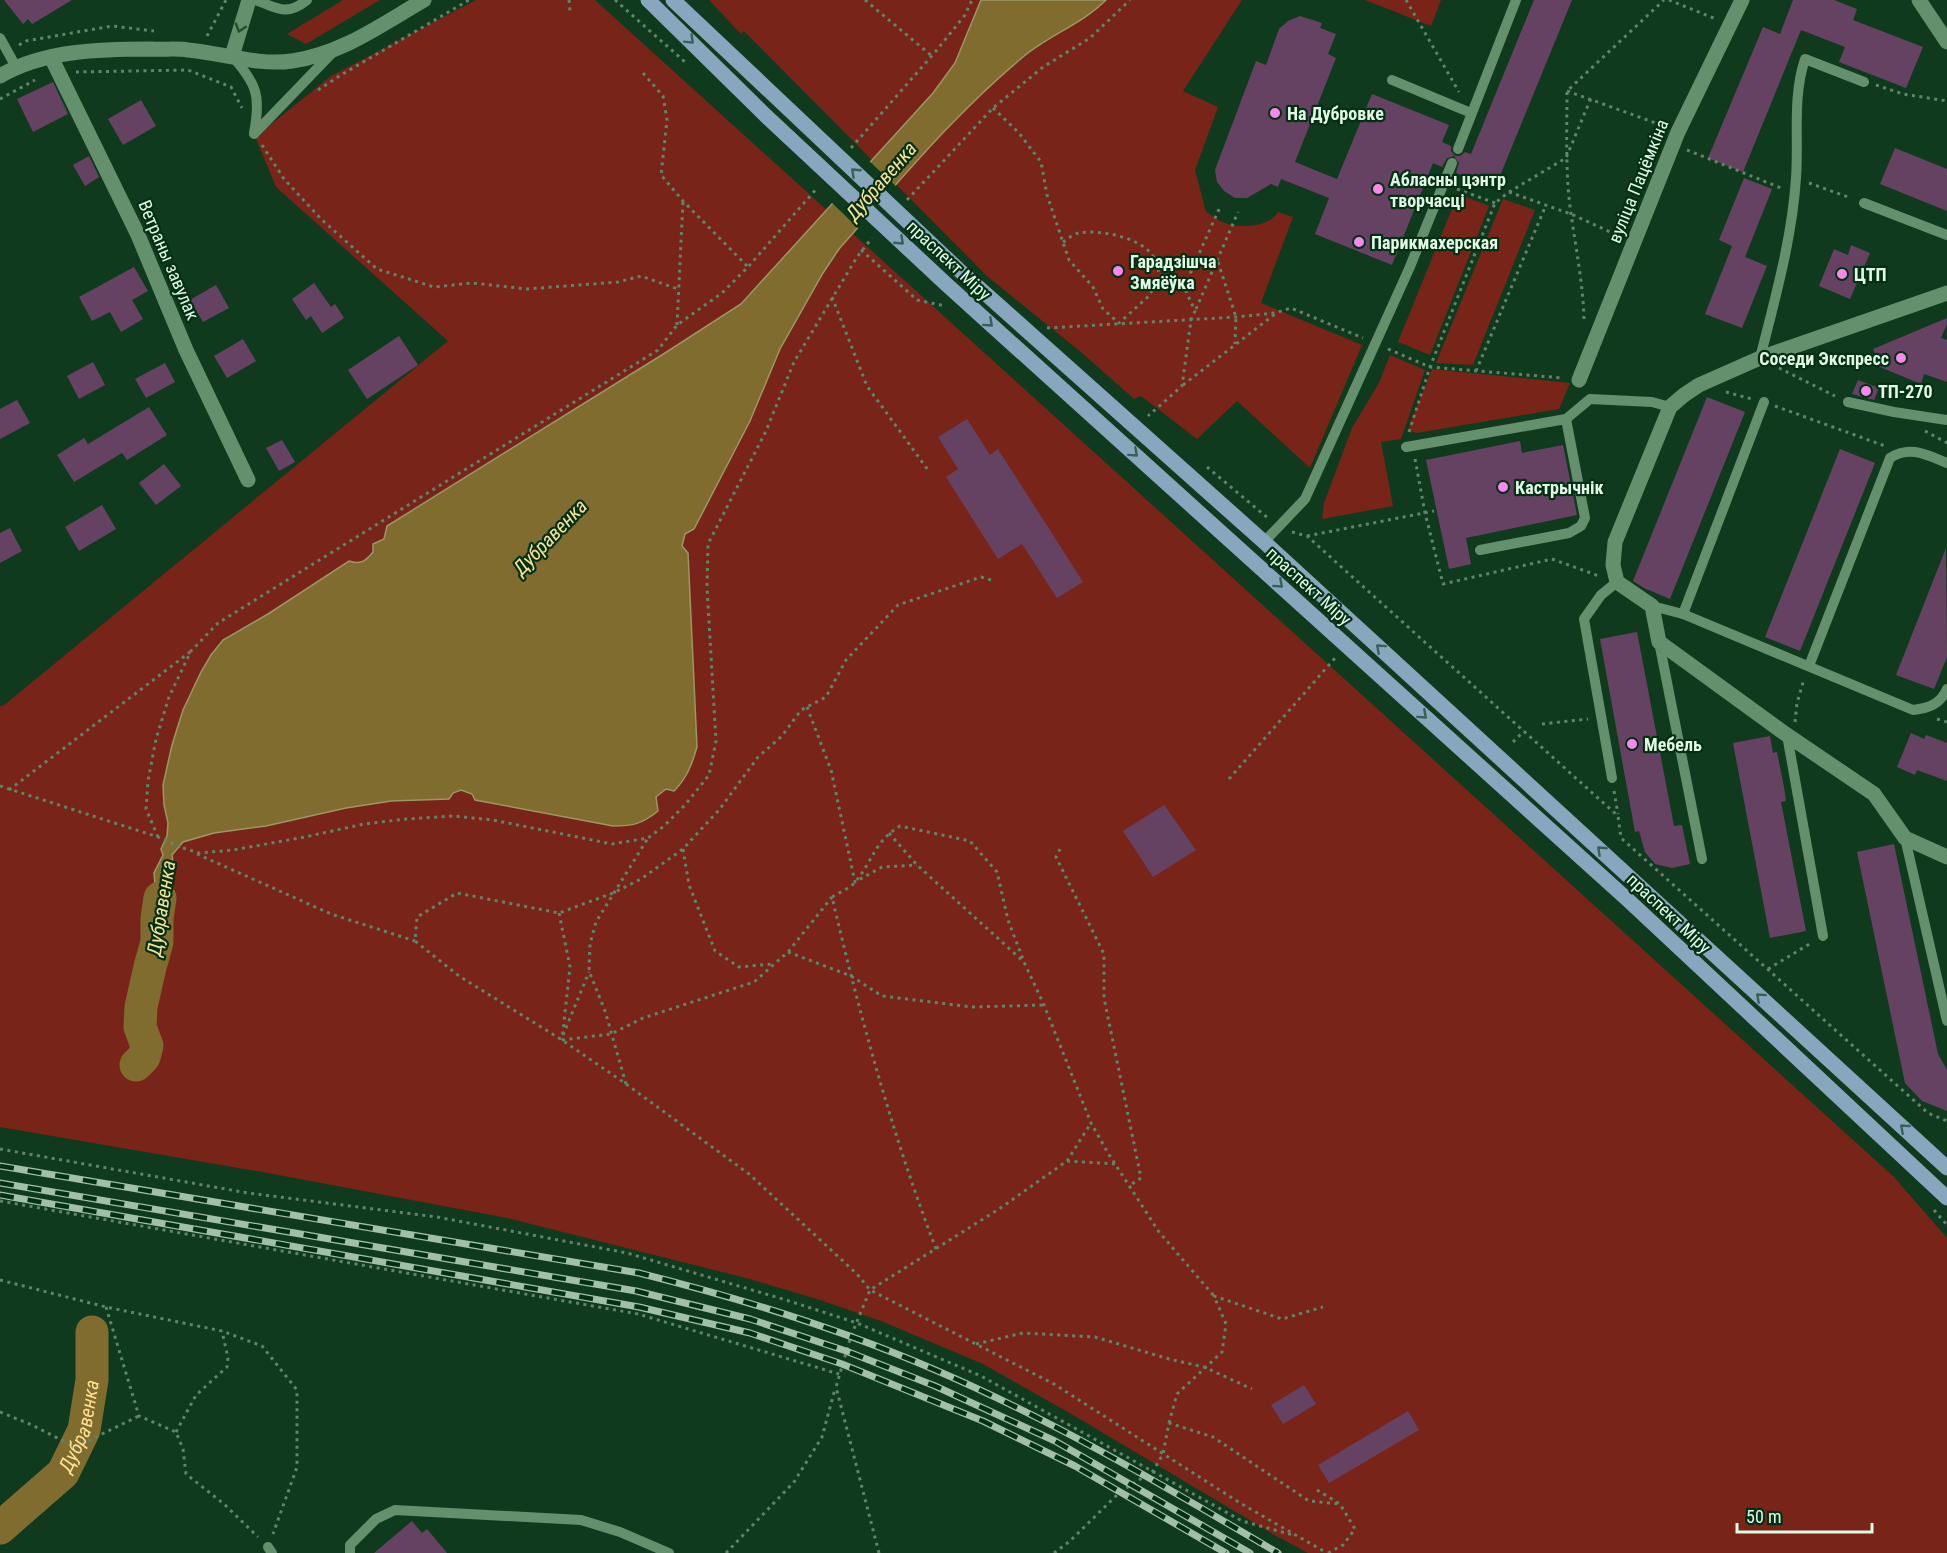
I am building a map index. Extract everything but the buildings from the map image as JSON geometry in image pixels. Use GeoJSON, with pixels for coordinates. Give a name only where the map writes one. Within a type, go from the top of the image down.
{"type":"FeatureCollection","features":[{"type":"Feature","properties":{"kind":"main road","name":"праспект Міру"},"geometry":{"type":"LineString","coordinates":[[648,0],[765,115],[946,284],[1628,900],[1947,1198]]}},
{"type":"Feature","properties":{"kind":"main road","name":"праспект Міру"},"geometry":{"type":"LineString","coordinates":[[673,0],[959,270],[1264,542],[1947,1168]]}},
{"type":"Feature","properties":{"kind":"street"},"geometry":{"type":"LineString","coordinates":[[232,56],[249,0]]}},
{"type":"Feature","properties":{"kind":"street"},"geometry":{"type":"LineString","coordinates":[[0,76],[16,67],[51,57],[123,49],[186,49],[264,62],[311,58],[360,38],[424,0]]}},
{"type":"Feature","properties":{"kind":"street","name":"вуліца Пацёмкіна"},"geometry":{"type":"LineString","coordinates":[[1579,380],[1676,138],[1742,0]]}},
{"type":"Feature","properties":{"kind":"street"},"geometry":{"type":"LineString","coordinates":[[1919,0],[1947,42]]}},
{"type":"Feature","properties":{"kind":"street","name":"Ветраны завулак"},"geometry":{"type":"LineString","coordinates":[[51,57],[138,235],[186,350],[248,480]]}},
{"type":"Feature","properties":{"kind":"street"},"geometry":{"type":"LineString","coordinates":[[1947,292],[1760,358],[1699,385],[1670,406],[1616,542],[1613,565],[1617,582],[1652,606],[1659,642],[1790,737],[1874,794],[1905,838],[1947,857]]}},
{"type":"Feature","properties":{"kind":"lane"},"geometry":{"type":"LineString","coordinates":[[256,0],[284,11],[296,9],[307,0]]}},
{"type":"Feature","properties":{"kind":"lane"},"geometry":{"type":"LineString","coordinates":[[1458,149],[1516,0]]}},
{"type":"Feature","properties":{"kind":"lane"},"geometry":{"type":"LineString","coordinates":[[0,38],[16,67]]}},
{"type":"Feature","properties":{"kind":"lane"},"geometry":{"type":"LineString","coordinates":[[254,134],[335,50]]}},
{"type":"Feature","properties":{"kind":"lane"},"geometry":{"type":"LineString","coordinates":[[232,56],[249,75],[256,94],[258,110],[254,134]]}},
{"type":"Feature","properties":{"kind":"lane"},"geometry":{"type":"LineString","coordinates":[[1760,358],[1784,262],[1796,178],[1798,79],[1805,59],[1864,82]]}},
{"type":"Feature","properties":{"kind":"lane"},"geometry":{"type":"LineString","coordinates":[[1392,80],[1471,113]]}},
{"type":"Feature","properties":{"kind":"lane"},"geometry":{"type":"LineString","coordinates":[[1264,542],[1305,499],[1409,269],[1452,164]]}},
{"type":"Feature","properties":{"kind":"lane"},"geometry":{"type":"LineString","coordinates":[[1864,203],[1947,236]]}},
{"type":"Feature","properties":{"kind":"lane"},"geometry":{"type":"LineString","coordinates":[[1406,447],[1566,419],[1590,399],[1652,402],[1670,406]]}},
{"type":"Feature","properties":{"kind":"lane"},"geometry":{"type":"LineString","coordinates":[[1683,614],[1764,402]]}},
{"type":"Feature","properties":{"kind":"lane"},"geometry":{"type":"LineString","coordinates":[[1848,402],[1947,420]]}},
{"type":"Feature","properties":{"kind":"lane"},"geometry":{"type":"LineString","coordinates":[[1480,550],[1569,533],[1581,526],[1586,518],[1566,419]]}},
{"type":"Feature","properties":{"kind":"lane"},"geometry":{"type":"LineString","coordinates":[[1809,666],[1890,458],[1900,451],[1917,451],[1947,463]]}},
{"type":"Feature","properties":{"kind":"lane"},"geometry":{"type":"LineString","coordinates":[[1612,778],[1584,619],[1601,595],[1617,582]]}},
{"type":"Feature","properties":{"kind":"lane"},"geometry":{"type":"LineString","coordinates":[[1652,606],[1683,614],[1912,710],[1932,707],[1947,689]]}},
{"type":"Feature","properties":{"kind":"lane"},"geometry":{"type":"LineString","coordinates":[[1659,642],[1702,860]]}},
{"type":"Feature","properties":{"kind":"lane"},"geometry":{"type":"LineString","coordinates":[[1790,737],[1823,936]]}},
{"type":"Feature","properties":{"kind":"lane"},"geometry":{"type":"LineString","coordinates":[[1905,838],[1947,1021]]}},
{"type":"Feature","properties":{"kind":"lane"},"geometry":{"type":"LineString","coordinates":[[350,1553],[350,1545],[376,1519],[395,1510],[581,1520],[620,1532],[669,1553]]}},
{"type":"Feature","properties":{"kind":"path"},"geometry":{"type":"LineString","coordinates":[[569,0],[570,11]]}},
{"type":"Feature","properties":{"kind":"path"},"geometry":{"type":"LineString","coordinates":[[866,0],[932,56]]}},
{"type":"Feature","properties":{"kind":"path"},"geometry":{"type":"LineString","coordinates":[[847,153],[932,56],[964,15],[972,0]]}},
{"type":"Feature","properties":{"kind":"path"},"geometry":{"type":"LineString","coordinates":[[907,200],[993,108],[1042,67],[1090,38],[1130,0]]}},
{"type":"Feature","properties":{"kind":"path"},"geometry":{"type":"LineString","coordinates":[[1406,0],[1471,113]]}},
{"type":"Feature","properties":{"kind":"path"},"geometry":{"type":"LineString","coordinates":[[1584,319],[1584,297],[1571,214],[1566,158],[1567,91],[1666,0],[1729,24]]}},
{"type":"Feature","properties":{"kind":"path"},"geometry":{"type":"LineString","coordinates":[[643,73],[663,96],[667,120],[661,175],[683,201],[748,267]]}},
{"type":"Feature","properties":{"kind":"path"},"geometry":{"type":"LineString","coordinates":[[1864,82],[1903,94],[1947,101]]}},
{"type":"Feature","properties":{"kind":"path"},"geometry":{"type":"LineString","coordinates":[[1567,91],[1591,98],[1794,193]]}},
{"type":"Feature","properties":{"kind":"path"},"geometry":{"type":"LineString","coordinates":[[1430,367],[1495,203],[1566,158],[1591,98]]}},
{"type":"Feature","properties":{"kind":"path"},"geometry":{"type":"LineString","coordinates":[[993,108],[1019,133],[1041,162],[1047,195],[1069,260],[1093,287],[1103,309],[1119,323]]}},
{"type":"Feature","properties":{"kind":"path"},"geometry":{"type":"LineString","coordinates":[[254,134],[284,179],[321,219],[377,269],[434,287],[472,283],[527,289],[618,282],[641,276],[678,290]]}},
{"type":"Feature","properties":{"kind":"path"},"geometry":{"type":"LineString","coordinates":[[1796,178],[1864,203]]}},
{"type":"Feature","properties":{"kind":"path"},"geometry":{"type":"LineString","coordinates":[[9,790],[191,651],[218,623],[658,350],[677,325],[722,293],[748,267],[824,179]]}},
{"type":"Feature","properties":{"kind":"path"},"geometry":{"type":"LineString","coordinates":[[1444,184],[1495,203]]}},
{"type":"Feature","properties":{"kind":"path"},"geometry":{"type":"LineString","coordinates":[[1509,192],[1571,214],[1634,243]]}},
{"type":"Feature","properties":{"kind":"path"},"geometry":{"type":"LineString","coordinates":[[677,325],[683,201]]}},
{"type":"Feature","properties":{"kind":"path"},"geometry":{"type":"LineString","coordinates":[[1476,370],[1546,205]]}},
{"type":"Feature","properties":{"kind":"path"},"geometry":{"type":"LineString","coordinates":[[1184,287],[1220,207]]}},
{"type":"Feature","properties":{"kind":"path"},"geometry":{"type":"LineString","coordinates":[[1182,386],[1191,320],[1239,212]]}},
{"type":"Feature","properties":{"kind":"path"},"geometry":{"type":"LineString","coordinates":[[1063,242],[1077,233],[1092,232],[1135,241],[1155,258],[1160,276],[1149,296],[1119,323]]}},
{"type":"Feature","properties":{"kind":"path"},"geometry":{"type":"LineString","coordinates":[[562,1040],[589,971],[590,944],[596,922],[648,838],[685,806],[710,775],[716,741],[707,587],[708,544],[766,431],[794,362],[861,250],[877,233]]}},
{"type":"Feature","properties":{"kind":"path"},"geometry":{"type":"LineString","coordinates":[[861,250],[917,300],[953,309]]}},
{"type":"Feature","properties":{"kind":"path"},"geometry":{"type":"LineString","coordinates":[[1217,260],[1236,317],[1235,344]]}},
{"type":"Feature","properties":{"kind":"path"},"geometry":{"type":"LineString","coordinates":[[1160,276],[1184,287],[1195,311]]}},
{"type":"Feature","properties":{"kind":"path"},"geometry":{"type":"LineString","coordinates":[[832,297],[867,386],[928,470]]}},
{"type":"Feature","properties":{"kind":"path"},"geometry":{"type":"LineString","coordinates":[[1054,336],[1045,328],[1236,317],[1275,313],[1297,306]]}},
{"type":"Feature","properties":{"kind":"path"},"geometry":{"type":"LineString","coordinates":[[1291,308],[1430,367],[1579,380]]}},
{"type":"Feature","properties":{"kind":"path"},"geometry":{"type":"LineString","coordinates":[[1146,418],[1182,386],[1275,313]]}},
{"type":"Feature","properties":{"kind":"path"},"geometry":{"type":"LineString","coordinates":[[1760,358],[1848,402]]}},
{"type":"Feature","properties":{"kind":"path"},"geometry":{"type":"LineString","coordinates":[[1699,385],[1764,402],[1900,451]]}},
{"type":"Feature","properties":{"kind":"path"},"geometry":{"type":"LineString","coordinates":[[1199,461],[1279,528],[1307,536],[1618,816]]}},
{"type":"Feature","properties":{"kind":"path"},"geometry":{"type":"LineString","coordinates":[[1307,536],[1434,511]]}},
{"type":"Feature","properties":{"kind":"path"},"geometry":{"type":"LineString","coordinates":[[1552,559],[1593,574]]}},
{"type":"Feature","properties":{"kind":"path"},"geometry":{"type":"LineString","coordinates":[[415,941],[417,917],[457,893],[559,913],[613,893],[641,879],[683,849],[719,810],[758,757],[782,736],[801,710],[826,697],[846,660],[898,605],[981,577],[991,580]]}},
{"type":"Feature","properties":{"kind":"path"},"geometry":{"type":"LineString","coordinates":[[158,837],[146,809],[148,781],[156,739],[170,697],[191,651]]}},
{"type":"Feature","properties":{"kind":"path"},"geometry":{"type":"LineString","coordinates":[[1229,779],[1338,656]]}},
{"type":"Feature","properties":{"kind":"path"},"geometry":{"type":"LineString","coordinates":[[1790,737],[1797,703],[1809,666]]}},
{"type":"Feature","properties":{"kind":"path"},"geometry":{"type":"LineString","coordinates":[[807,707],[831,770],[855,882]]}},
{"type":"Feature","properties":{"kind":"path"},"geometry":{"type":"LineString","coordinates":[[1542,724],[1602,717]]}},
{"type":"Feature","properties":{"kind":"path"},"geometry":{"type":"LineString","coordinates":[[1513,742],[1524,731]]}},
{"type":"Feature","properties":{"kind":"path"},"geometry":{"type":"LineString","coordinates":[[1612,778],[1622,838],[1928,1113],[1947,1121]]}},
{"type":"Feature","properties":{"kind":"path"},"geometry":{"type":"LineString","coordinates":[[0,786],[158,837],[331,914],[415,941],[459,976],[562,1040],[626,1084],[748,1174],[857,1274],[870,1290],[1054,1384],[1240,1503],[1327,1553],[1342,1545],[1355,1528],[1340,1504],[1317,1490]]}},
{"type":"Feature","properties":{"kind":"path"},"geometry":{"type":"LineString","coordinates":[[183,848],[198,854],[305,837],[364,824],[453,816],[493,820],[612,844],[648,838]]}},
{"type":"Feature","properties":{"kind":"path"},"geometry":{"type":"LineString","coordinates":[[855,882],[880,842],[900,826],[970,841],[997,872],[1008,920],[1091,1123],[1159,1232],[1214,1296],[1226,1324],[1222,1352],[1177,1394],[1163,1454],[1153,1471],[1120,1492],[1070,1541],[1054,1553]]}},
{"type":"Feature","properties":{"kind":"path"},"geometry":{"type":"LineString","coordinates":[[889,833],[917,865],[1024,962]]}},
{"type":"Feature","properties":{"kind":"path"},"geometry":{"type":"LineString","coordinates":[[683,849],[689,885],[715,951],[739,967],[774,964]]}},
{"type":"Feature","properties":{"kind":"path"},"geometry":{"type":"LineString","coordinates":[[1060,849],[1056,857],[1104,954],[1104,998],[1141,1178],[1129,1186]]}},
{"type":"Feature","properties":{"kind":"path"},"geometry":{"type":"LineString","coordinates":[[562,1040],[612,1034],[643,1018],[754,982],[788,952],[832,897],[882,867],[917,865]]}},
{"type":"Feature","properties":{"kind":"path"},"geometry":{"type":"LineString","coordinates":[[832,897],[878,1075],[916,1196],[936,1249]]}},
{"type":"Feature","properties":{"kind":"path"},"geometry":{"type":"LineString","coordinates":[[559,913],[570,967],[562,1040]]}},
{"type":"Feature","properties":{"kind":"path"},"geometry":{"type":"LineString","coordinates":[[1767,969],[1823,936]]}},
{"type":"Feature","properties":{"kind":"path"},"geometry":{"type":"LineString","coordinates":[[788,952],[851,976],[882,996],[972,1007],[1044,1005]]}},
{"type":"Feature","properties":{"kind":"path"},"geometry":{"type":"LineString","coordinates":[[589,971],[612,1034],[626,1084]]}},
{"type":"Feature","properties":{"kind":"path"},"geometry":{"type":"LineString","coordinates":[[726,1553],[794,1482],[822,1437],[839,1374],[870,1290],[999,1209],[1067,1161],[1091,1123]]}},
{"type":"Feature","properties":{"kind":"path"},"geometry":{"type":"LineString","coordinates":[[0,1149],[248,1193],[436,1217],[627,1253],[786,1300],[857,1323],[981,1376],[1242,1521],[1299,1537]]}},
{"type":"Feature","properties":{"kind":"path"},"geometry":{"type":"LineString","coordinates":[[1067,1161],[1115,1164]]}},
{"type":"Feature","properties":{"kind":"path"},"geometry":{"type":"LineString","coordinates":[[0,1201],[638,1314],[839,1374]]}},
{"type":"Feature","properties":{"kind":"path"},"geometry":{"type":"LineString","coordinates":[[0,1281],[106,1307],[222,1331],[261,1346],[297,1390],[297,1467],[270,1550],[224,1504],[186,1474],[183,1449],[176,1432],[139,1416],[75,1447],[32,1425],[0,1413]]}},
{"type":"Feature","properties":{"kind":"path"},"geometry":{"type":"LineString","coordinates":[[1214,1296],[1282,1319],[1323,1307]]}},
{"type":"Feature","properties":{"kind":"path"},"geometry":{"type":"LineString","coordinates":[[106,1307],[139,1416]]}},
{"type":"Feature","properties":{"kind":"path"},"geometry":{"type":"LineString","coordinates":[[176,1432],[196,1395],[227,1367],[228,1358],[222,1331]]}},
{"type":"Feature","properties":{"kind":"path"},"geometry":{"type":"LineString","coordinates":[[975,1344],[1023,1333],[1095,1336],[1204,1368],[1252,1389]]}},
{"type":"Feature","properties":{"kind":"path"},"geometry":{"type":"LineString","coordinates":[[836,1388],[879,1553]]}},
{"type":"Feature","properties":{"kind":"path"},"geometry":{"type":"LineString","coordinates":[[1169,1423],[1213,1437],[1309,1501],[1340,1504]]}},
{"type":"Feature","properties":{"kind":"shaded area"},"geometry":{"type":"Polygon","coordinates":[[[343,0],[380,0],[306,44],[287,34],[343,0]]]}},
{"type":"Feature","properties":{"kind":"shaded area"},"geometry":{"type":"Polygon","coordinates":[[[476,0],[595,0],[1894,1177],[1947,1238],[1947,1553],[1308,1553],[983,1364],[881,1321],[817,1299],[746,1278],[507,1218],[268,1173],[0,1127],[0,706],[3,706],[448,341],[276,187],[256,139],[265,129],[331,76],[476,0]]]}},
{"type":"Feature","properties":{"kind":"shaded area"},"geometry":{"type":"Polygon","coordinates":[[[709,0],[1242,0],[1183,91],[1218,107],[1195,170],[1206,212],[1225,223],[1241,226],[1269,221],[1278,212],[1293,217],[1261,303],[1362,345],[1310,468],[1237,401],[1197,439],[1141,396],[1134,399],[1082,353],[987,276],[744,31],[741,34],[709,0]]]}},
{"type":"Feature","properties":{"kind":"shaded area"},"geometry":{"type":"Polygon","coordinates":[[[1365,0],[1441,0],[1431,26],[1365,0]]]}},
{"type":"Feature","properties":{"kind":"shaded area"},"geometry":{"type":"Polygon","coordinates":[[[1458,194],[1489,206],[1430,355],[1398,342],[1458,194]]]}},
{"type":"Feature","properties":{"kind":"shaded area"},"geometry":{"type":"Polygon","coordinates":[[[1503,199],[1535,210],[1473,365],[1436,363],[1503,199]]]}},
{"type":"Feature","properties":{"kind":"shaded area"},"geometry":{"type":"Polygon","coordinates":[[[1390,355],[1425,370],[1401,439],[1381,442],[1393,506],[1322,519],[1324,503],[1352,428],[1379,383],[1390,355]]]}},
{"type":"Feature","properties":{"kind":"shaded area"},"geometry":{"type":"Polygon","coordinates":[[[1432,369],[1570,383],[1559,409],[1417,433],[1410,431],[1409,426],[1432,369]]]}},
{"type":"Feature","properties":{"kind":"water"},"geometry":{"type":"Polygon","coordinates":[[[981,0],[1106,0],[1087,16],[1023,57],[974,101],[928,149],[839,249],[780,349],[750,421],[694,529],[685,534],[682,546],[688,553],[697,747],[689,770],[679,786],[674,791],[666,789],[656,797],[658,811],[637,823],[613,826],[475,800],[472,794],[461,790],[453,793],[449,799],[391,801],[346,808],[266,826],[214,833],[183,842],[172,855],[172,870],[157,942],[153,938],[151,915],[154,873],[163,855],[161,849],[167,836],[168,823],[163,785],[183,710],[201,672],[223,640],[268,614],[349,561],[356,563],[365,560],[373,552],[373,544],[384,539],[387,526],[741,304],[933,93],[955,63],[981,0]]]}},
{"type":"Feature","properties":{"kind":"pier"},"geometry":{"type":"Polygon","coordinates":[[[868,160],[898,188],[860,230],[830,201],[868,160]]]}},
{"type":"Feature","properties":{"kind":"waterway","name":"Дубравенка"},"geometry":{"type":"LineString","coordinates":[[136,1065],[144,1057],[147,1046],[140,1027],[141,1007],[157,942],[160,898]]}},
{"type":"Feature","properties":{"kind":"waterway","name":"Дубравенка"},"geometry":{"type":"LineString","coordinates":[[0,1528],[63,1473],[84,1430],[92,1380],[92,1332]]}},
{"type":"Feature","properties":{"kind":"railway"},"geometry":{"type":"LineString","coordinates":[[0,1166],[639,1273],[751,1304],[861,1340],[978,1389],[1108,1455],[1278,1553]]}},
{"type":"Feature","properties":{"kind":"railway"},"geometry":{"type":"LineString","coordinates":[[0,1183],[636,1291],[750,1319],[846,1351],[935,1386],[1055,1441],[1250,1553]]}},
{"type":"Feature","properties":{"kind":"railway"},"geometry":{"type":"LineString","coordinates":[[0,1195],[639,1307],[750,1333],[842,1364],[983,1421],[1075,1466],[1226,1553]]}},
{"type":"Feature","properties":{"kind":"place","name":"На Дубровке"},"geometry":{"type":"Point","coordinates":[1275,113]}},
{"type":"Feature","properties":{"kind":"place","name":"Абласны цэнтр творчасці"},"geometry":{"type":"Point","coordinates":[1378,189]}},
{"type":"Feature","properties":{"kind":"place","name":"Парикмахерская"},"geometry":{"type":"Point","coordinates":[1359,242]}},
{"type":"Feature","properties":{"kind":"place","name":"Гарадзішча Змяёўка"},"geometry":{"type":"Point","coordinates":[1118,271]}},
{"type":"Feature","properties":{"kind":"place","name":"ЦТП"},"geometry":{"type":"Point","coordinates":[1842,274]}},
{"type":"Feature","properties":{"kind":"place","name":"Соседи Экспресс"},"geometry":{"type":"Point","coordinates":[1901,358]}},
{"type":"Feature","properties":{"kind":"place","name":"ТП-270"},"geometry":{"type":"Point","coordinates":[1866,391]}},
{"type":"Feature","properties":{"kind":"place","name":"Кастрычнік"},"geometry":{"type":"Point","coordinates":[1503,487]}},
{"type":"Feature","properties":{"kind":"place","name":"Мебель"},"geometry":{"type":"Point","coordinates":[1632,744]}}]}
